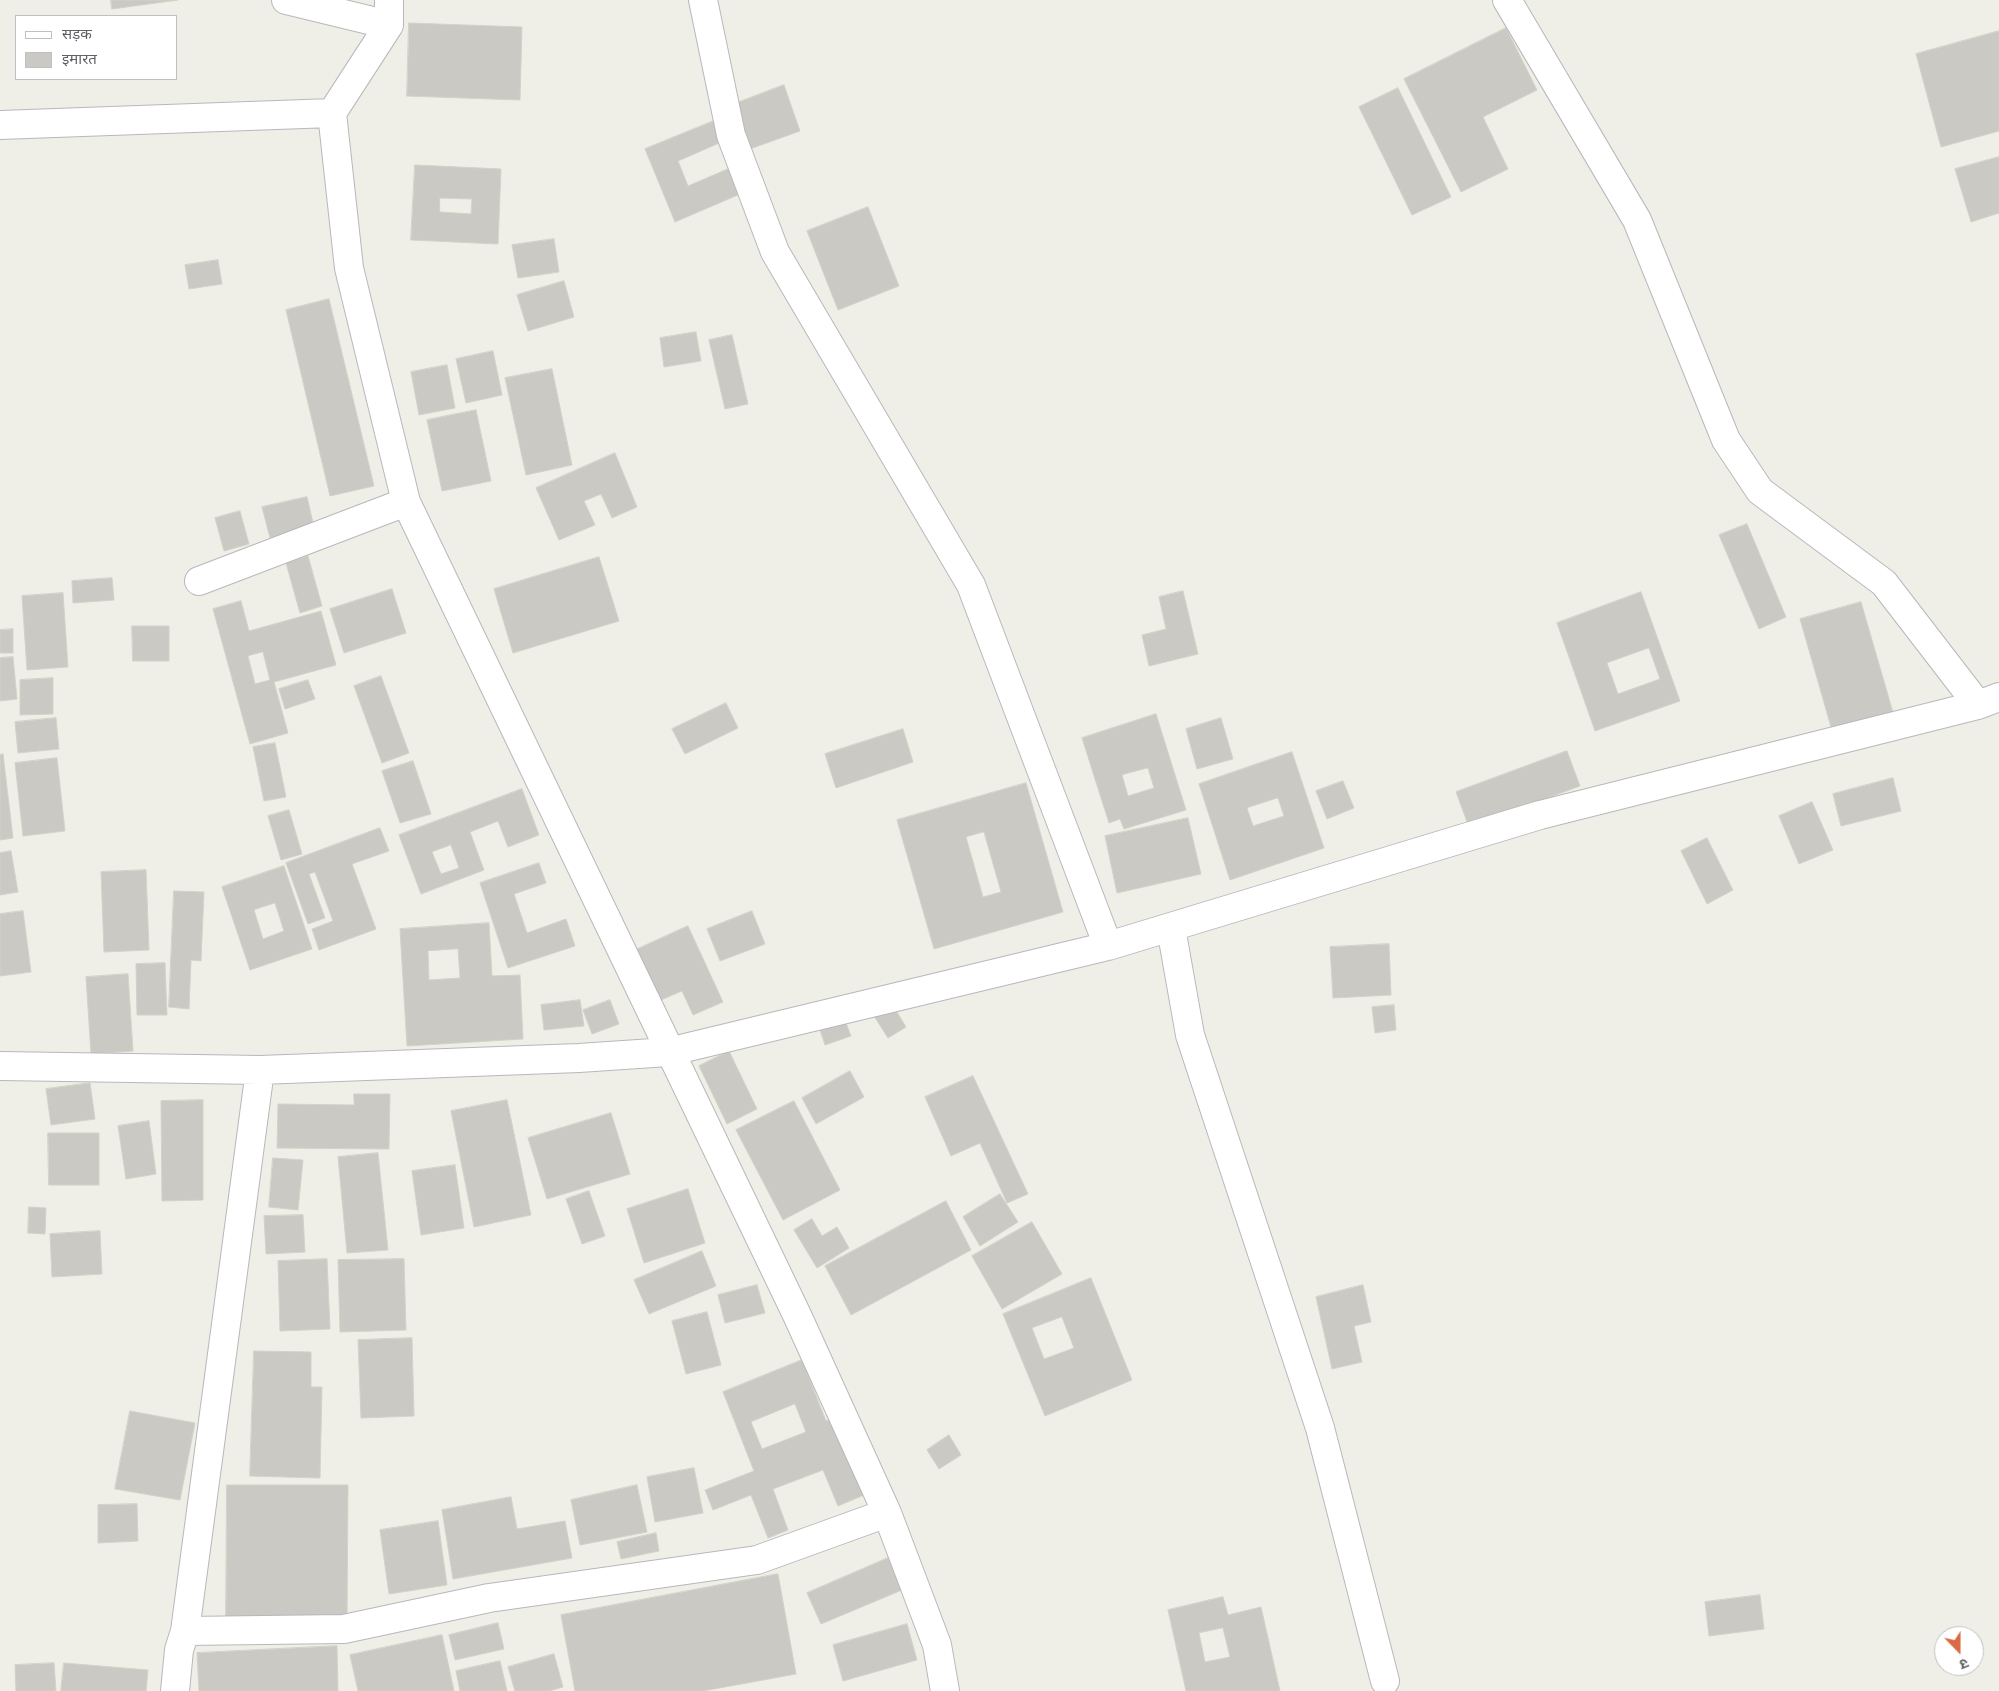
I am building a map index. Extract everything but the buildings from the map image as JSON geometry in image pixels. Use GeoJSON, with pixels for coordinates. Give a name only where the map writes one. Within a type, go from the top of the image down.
{"type":"FeatureCollection","features":[{"type":"Feature","properties":{"kind":"street"},"geometry":{"type":"LineString","coordinates":[[286,0],[389,13],[332,113],[349,268],[406,502],[668,1052],[797,1315],[887,1513],[937,1645],[946,1691]]}},
{"type":"Feature","properties":{"kind":"street"},"geometry":{"type":"LineString","coordinates":[[702,0],[731,135],[775,252],[971,585],[1108,946]]}},
{"type":"Feature","properties":{"kind":"street"},"geometry":{"type":"LineString","coordinates":[[0,1066],[260,1070],[579,1058],[668,1052],[1108,946],[1540,815],[1988,701],[1884,583],[1760,491],[1726,440],[1637,220],[1507,0]]}},
{"type":"Feature","properties":{"kind":"street"},"geometry":{"type":"LineString","coordinates":[[0,125],[332,113]]}},
{"type":"Feature","properties":{"kind":"street"},"geometry":{"type":"LineString","coordinates":[[200,581],[406,502]]}},
{"type":"Feature","properties":{"kind":"street"},"geometry":{"type":"LineString","coordinates":[[1171,928],[1190,1035],[1320,1428],[1385,1681]]}},
{"type":"Feature","properties":{"kind":"street"},"geometry":{"type":"LineString","coordinates":[[175,1691],[179,1650],[185,1631],[260,1070]]}},
{"type":"Feature","properties":{"kind":"street"},"geometry":{"type":"LineString","coordinates":[[185,1631],[344,1628],[489,1598],[757,1560],[887,1513]]}}]}
